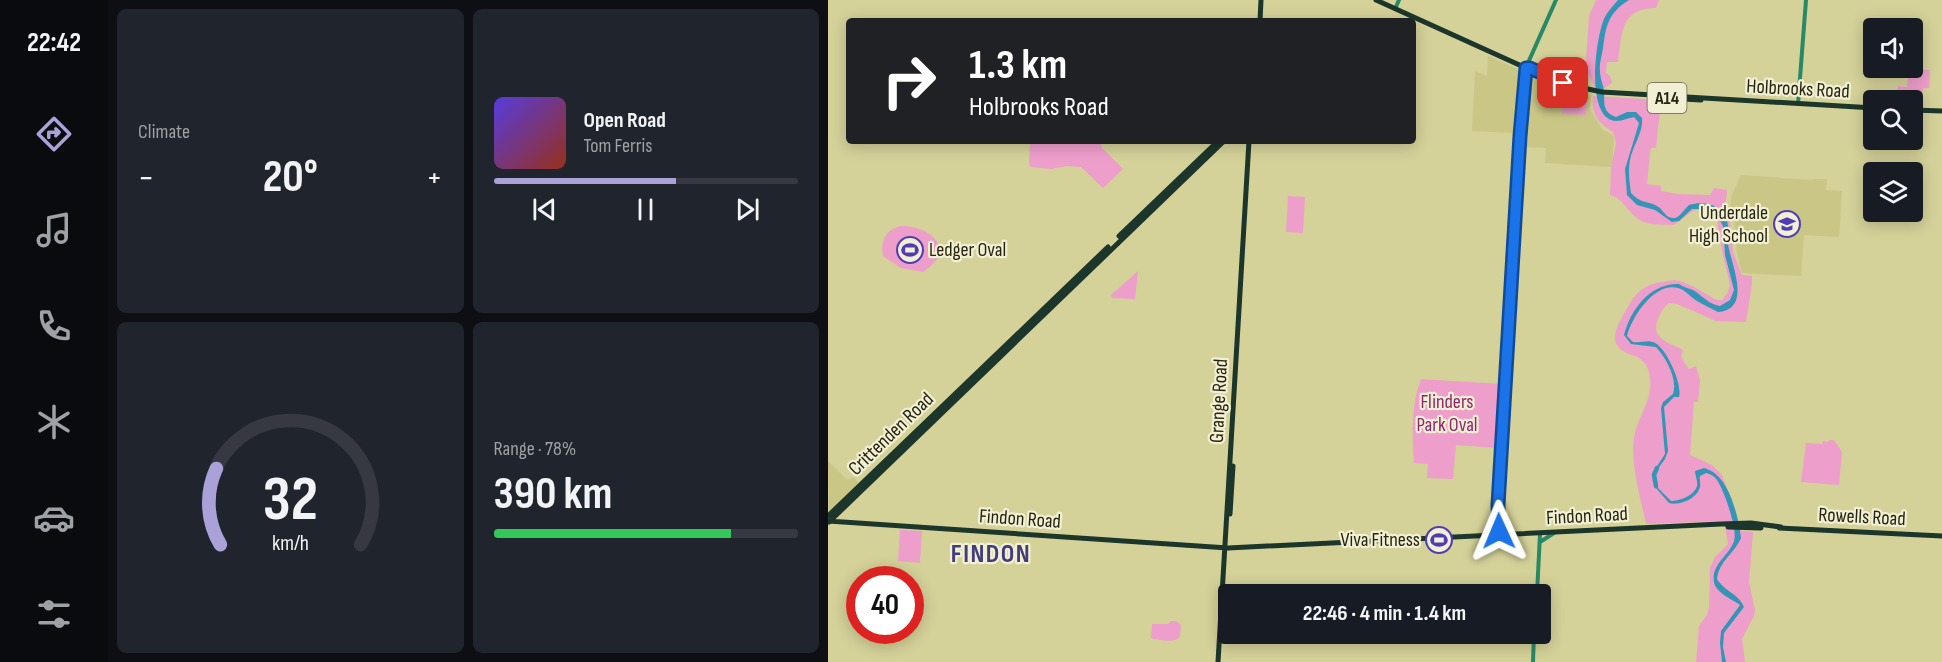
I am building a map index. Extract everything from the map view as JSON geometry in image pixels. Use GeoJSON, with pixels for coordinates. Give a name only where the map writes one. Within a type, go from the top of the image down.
{"type":"FeatureCollection","features":[{"type":"Feature","properties":{"kind":"main road"},"geometry":{"type":"LineString","coordinates":[[1258,18],[1259,0]]}},
{"type":"Feature","properties":{"kind":"main road","name":"Holbrooks Road"},"geometry":{"type":"LineString","coordinates":[[1376,0],[1415,18]]}},
{"type":"Feature","properties":{"kind":"main road","name":"Holbrooks Road"},"geometry":{"type":"LineString","coordinates":[[1416,18],[1568,88],[1614,94],[1690,96],[1722,100],[1863,107]]}},
{"type":"Feature","properties":{"kind":"main road","name":"Holbrooks Road"},"geometry":{"type":"LineString","coordinates":[[1526,68],[1591,92]]}},
{"type":"Feature","properties":{"kind":"main road"},"geometry":{"type":"LineString","coordinates":[[1524,80],[1528,75],[1535,74]]}},
{"type":"Feature","properties":{"kind":"main road"},"geometry":{"type":"LineString","coordinates":[[1923,110],[1942,111]]}},
{"type":"Feature","properties":{"kind":"main road","name":"Crittenden Road"},"geometry":{"type":"LineString","coordinates":[[830,518],[1215,144]]}},
{"type":"Feature","properties":{"kind":"main road","name":"Crittenden Road"},"geometry":{"type":"LineString","coordinates":[[830,518],[1221,144]]}},
{"type":"Feature","properties":{"kind":"main road","name":"Grange Road"},"geometry":{"type":"LineString","coordinates":[[1220,662],[1251,144]]}},
{"type":"Feature","properties":{"kind":"main road","name":"Findon Road"},"geometry":{"type":"LineString","coordinates":[[830,518],[840,522],[1213,546]]}},
{"type":"Feature","properties":{"kind":"main road","name":"Findon Road"},"geometry":{"type":"LineString","coordinates":[[1228,547],[1745,525]]}},
{"type":"Feature","properties":{"kind":"main road","name":"Rowells Road"},"geometry":{"type":"LineString","coordinates":[[1745,525],[1942,537]]}},
{"type":"Feature","properties":{"kind":"main road"},"geometry":{"type":"LineString","coordinates":[[1213,546],[1228,547]]}},
{"type":"Feature","properties":{"kind":"main road"},"geometry":{"type":"LineString","coordinates":[[1213,546],[1221,551],[1228,547]]}},
{"type":"Feature","properties":{"kind":"street"},"geometry":{"type":"LineString","coordinates":[[1395,9],[1399,0]]}},
{"type":"Feature","properties":{"kind":"street"},"geometry":{"type":"LineString","coordinates":[[1499,535],[1498,505],[1524,80],[1526,68],[1556,0]]}},
{"type":"Feature","properties":{"kind":"street"},"geometry":{"type":"LineString","coordinates":[[1798,104],[1806,0]]}},
{"type":"Feature","properties":{"kind":"street"},"geometry":{"type":"LineString","coordinates":[[1540,542],[1555,533]]}},
{"type":"Feature","properties":{"kind":"street"},"geometry":{"type":"LineString","coordinates":[[1538,584],[1540,534]]}},
{"type":"Feature","properties":{"kind":"street"},"geometry":{"type":"LineString","coordinates":[[1533,662],[1534,644]]}},
{"type":"Feature","properties":{"kind":"shaded area"},"geometry":{"type":"Polygon","coordinates":[[[1488,56],[1520,70],[1516,133],[1472,131],[1475,71],[1487,76],[1488,56]]]}},
{"type":"Feature","properties":{"kind":"shaded area"},"geometry":{"type":"Polygon","coordinates":[[[1531,77],[1571,91],[1591,95],[1590,109],[1602,129],[1614,136],[1612,167],[1545,163],[1546,148],[1522,147],[1526,84],[1531,77]]]}},
{"type":"Feature","properties":{"kind":"shaded area","name":"Underdale High School"},"geometry":{"type":"Polygon","coordinates":[[[1741,175],[1827,179],[1826,190],[1842,191],[1839,237],[1804,235],[1801,276],[1742,273],[1737,253],[1734,217],[1730,208],[1732,195],[1741,175]]]}},
{"type":"Feature","properties":{"kind":"shaded area"},"geometry":{"type":"Polygon","coordinates":[[[828,461],[847,480],[854,477],[859,484],[829,512],[828,461]]]}},
{"type":"Feature","properties":{"kind":"green space"},"geometry":{"type":"Polygon","coordinates":[[[1596,0],[1659,0],[1656,8],[1635,12],[1625,24],[1618,62],[1607,62],[1606,73],[1612,82],[1600,89],[1595,88],[1587,72],[1586,61],[1589,16],[1596,0]]]}},
{"type":"Feature","properties":{"kind":"green space"},"geometry":{"type":"Polygon","coordinates":[[[1923,70],[1930,70],[1929,88],[1898,90],[1898,86],[1907,87],[1908,78],[1923,78],[1923,70]]]}},
{"type":"Feature","properties":{"kind":"green space"},"geometry":{"type":"Polygon","coordinates":[[[1593,96],[1661,100],[1656,148],[1651,148],[1647,184],[1661,186],[1661,191],[1678,194],[1710,195],[1714,188],[1727,190],[1725,208],[1729,215],[1733,252],[1742,275],[1752,276],[1746,322],[1716,321],[1677,304],[1669,303],[1662,310],[1656,325],[1661,338],[1683,350],[1681,357],[1689,369],[1696,366],[1700,380],[1698,402],[1694,402],[1690,455],[1712,465],[1722,475],[1742,531],[1753,532],[1749,582],[1755,610],[1742,639],[1745,662],[1696,662],[1699,626],[1707,615],[1709,607],[1710,568],[1715,557],[1728,544],[1724,521],[1646,524],[1633,448],[1636,430],[1649,394],[1650,378],[1645,363],[1621,349],[1615,339],[1618,325],[1633,299],[1641,290],[1654,284],[1678,280],[1717,300],[1722,300],[1730,285],[1717,220],[1707,211],[1696,210],[1674,225],[1647,223],[1639,220],[1620,200],[1610,195],[1611,168],[1616,143],[1613,132],[1603,125],[1594,113],[1593,96]]]}},
{"type":"Feature","properties":{"kind":"green space"},"geometry":{"type":"Polygon","coordinates":[[[1563,98],[1587,99],[1586,115],[1562,114],[1563,98]]]}},
{"type":"Feature","properties":{"kind":"green space"},"geometry":{"type":"Polygon","coordinates":[[[1030,144],[1101,144],[1123,169],[1103,188],[1081,167],[1066,166],[1052,169],[1029,165],[1030,144]]]}},
{"type":"Feature","properties":{"kind":"green space"},"geometry":{"type":"Polygon","coordinates":[[[1288,196],[1305,197],[1303,233],[1286,232],[1288,196]]]}},
{"type":"Feature","properties":{"kind":"green space","name":"Ledger Oval"},"geometry":{"type":"Polygon","coordinates":[[[901,226],[922,230],[936,241],[939,248],[938,256],[933,264],[923,272],[901,268],[883,256],[882,245],[885,236],[891,230],[901,226]]]}},
{"type":"Feature","properties":{"kind":"green space"},"geometry":{"type":"Polygon","coordinates":[[[1138,271],[1135,299],[1112,298],[1111,295],[1138,271]]]}},
{"type":"Feature","properties":{"kind":"green space","name":"Flinders Park Oval"},"geometry":{"type":"Polygon","coordinates":[[[1421,379],[1502,384],[1499,446],[1497,448],[1456,445],[1453,479],[1427,478],[1428,464],[1414,463],[1414,410],[1421,379]]]}},
{"type":"Feature","properties":{"kind":"green space"},"geometry":{"type":"Polygon","coordinates":[[[1829,440],[1834,440],[1842,452],[1839,485],[1801,482],[1806,443],[1822,444],[1823,441],[1829,442],[1829,440]]]}},
{"type":"Feature","properties":{"kind":"green space"},"geometry":{"type":"Polygon","coordinates":[[[900,530],[922,531],[920,563],[898,561],[900,530]]]}},
{"type":"Feature","properties":{"kind":"green space"},"geometry":{"type":"Polygon","coordinates":[[[1176,621],[1181,625],[1178,638],[1167,641],[1151,638],[1152,624],[1168,624],[1176,621]]]}},
{"type":"Feature","properties":{"kind":"water"},"geometry":{"type":"Polygon","coordinates":[[[1618,0],[1629,0],[1616,10],[1609,21],[1600,62],[1600,74],[1608,112],[1616,117],[1627,112],[1636,112],[1642,118],[1641,130],[1630,161],[1631,193],[1660,208],[1672,218],[1679,216],[1689,205],[1702,203],[1714,206],[1723,214],[1728,226],[1728,246],[1737,287],[1734,304],[1718,312],[1681,289],[1661,290],[1639,311],[1627,336],[1633,342],[1651,341],[1658,345],[1672,366],[1680,391],[1679,397],[1674,397],[1664,407],[1668,451],[1654,474],[1658,488],[1671,501],[1686,497],[1693,493],[1697,486],[1695,471],[1704,468],[1720,478],[1735,507],[1741,538],[1721,567],[1717,579],[1723,587],[1739,599],[1744,607],[1724,633],[1723,647],[1726,662],[1722,662],[1721,631],[1740,605],[1715,586],[1714,576],[1715,570],[1734,541],[1730,510],[1717,480],[1708,473],[1700,476],[1700,487],[1695,495],[1682,502],[1669,503],[1656,488],[1652,474],[1665,454],[1661,408],[1663,402],[1673,394],[1674,382],[1664,357],[1656,347],[1631,344],[1624,335],[1637,307],[1643,299],[1659,288],[1679,284],[1693,290],[1712,304],[1720,306],[1730,300],[1734,290],[1725,255],[1723,226],[1711,209],[1692,209],[1679,221],[1672,222],[1655,210],[1637,205],[1627,195],[1625,169],[1639,123],[1634,117],[1614,121],[1603,114],[1598,103],[1595,73],[1601,28],[1607,14],[1618,0]]]}},
{"type":"Feature","properties":{"kind":"waterway"},"geometry":{"type":"LineString","coordinates":[[1656,486],[1654,475],[1657,468]]}},
{"type":"Feature","properties":{"kind":"place","name":"Underdale High School"},"geometry":{"type":"Point","coordinates":[1787,224]}},
{"type":"Feature","properties":{"kind":"place","name":"Ledger Oval"},"geometry":{"type":"Point","coordinates":[910,250]}},
{"type":"Feature","properties":{"kind":"place","name":"Viva Fitness"},"geometry":{"type":"Point","coordinates":[1439,540]}},
{"type":"Feature","properties":{"kind":"district","name":"FINDON"},"geometry":{"type":"Point","coordinates":[991,554]}},
{"type":"Feature","properties":{"kind":"route"},"geometry":{"type":"LineString","coordinates":[[1499,531],[1498,505],[1524,72],[1526,68],[1530,68],[1563,83]]}}]}
